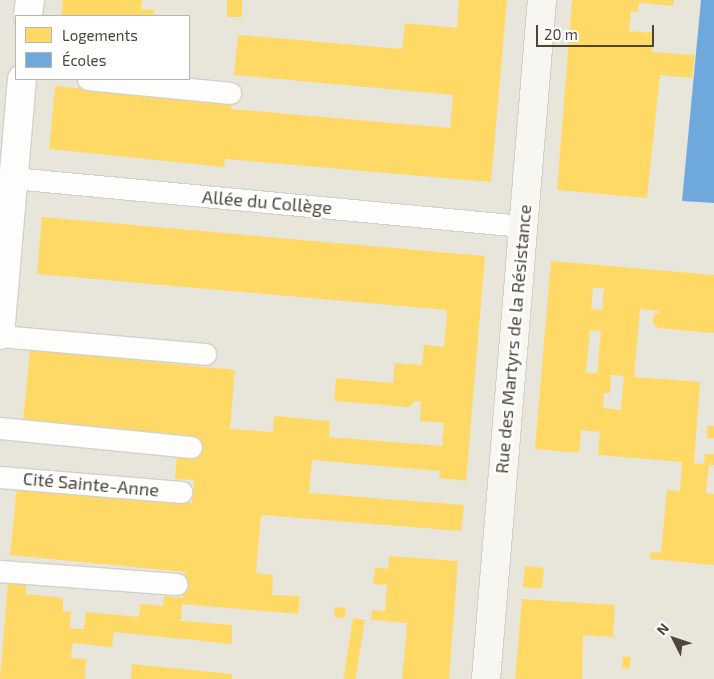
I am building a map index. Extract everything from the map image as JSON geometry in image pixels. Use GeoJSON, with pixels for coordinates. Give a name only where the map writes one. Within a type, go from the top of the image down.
{"type":"FeatureCollection","features":[{"type":"Feature","properties":{"kind":"street"},"geometry":{"type":"LineString","coordinates":[[28,15],[30,0]]}},
{"type":"Feature","properties":{"kind":"street","name":"Rue des Martyrs de la Résistance"},"geometry":{"type":"LineString","coordinates":[[486,679],[542,0]]}},
{"type":"Feature","properties":{"kind":"street"},"geometry":{"type":"LineString","coordinates":[[0,336],[22,80]]}},
{"type":"Feature","properties":{"kind":"lane"},"geometry":{"type":"LineString","coordinates":[[99,80],[230,92]]}},
{"type":"Feature","properties":{"kind":"lane","name":"Allée du Collège"},"geometry":{"type":"LineString","coordinates":[[13,178],[522,226]]}},
{"type":"Feature","properties":{"kind":"lane"},"geometry":{"type":"LineString","coordinates":[[0,336],[205,354]]}},
{"type":"Feature","properties":{"kind":"lane"},"geometry":{"type":"LineString","coordinates":[[0,428],[191,447]]}},
{"type":"Feature","properties":{"kind":"lane","name":"Cité Sainte-Anne"},"geometry":{"type":"LineString","coordinates":[[0,477],[181,492]]}},
{"type":"Feature","properties":{"kind":"lane"},"geometry":{"type":"LineString","coordinates":[[0,571],[177,584]]}},
{"type":"Feature","properties":{"kind":"shaded area"},"geometry":{"type":"Polygon","coordinates":[[[0,0],[714,0],[714,679],[0,679],[0,0]]]}},
{"type":"Feature","properties":{"kind":"building: Logements"},"geometry":{"type":"Polygon","coordinates":[[[63,0],[142,0],[141,9],[154,10],[154,15],[61,15],[63,0]]]}},
{"type":"Feature","properties":{"kind":"building: Logements"},"geometry":{"type":"Polygon","coordinates":[[[227,0],[242,0],[242,17],[227,17],[227,0]]]}},
{"type":"Feature","properties":{"kind":"building: Logements"},"geometry":{"type":"Polygon","coordinates":[[[459,0],[507,0],[491,182],[225,159],[224,167],[49,149],[55,86],[231,103],[231,109],[450,128],[453,95],[234,75],[238,35],[402,49],[405,23],[457,28],[459,0]]]}},
{"type":"Feature","properties":{"kind":"building: Logements"},"geometry":{"type":"Polygon","coordinates":[[[572,0],[674,0],[673,6],[639,3],[638,12],[631,11],[629,31],[654,33],[652,52],[695,55],[692,78],[660,75],[647,198],[557,190],[572,0]]]}},
{"type":"Feature","properties":{"kind":"building: Logements"},"geometry":{"type":"Polygon","coordinates":[[[42,217],[485,256],[466,481],[439,478],[440,471],[312,460],[309,493],[464,505],[461,531],[261,515],[256,573],[273,575],[272,595],[300,596],[298,614],[182,604],[181,621],[232,625],[232,644],[114,632],[112,647],[73,643],[71,658],[86,659],[85,679],[0,679],[8,583],[26,585],[26,594],[63,598],[63,611],[71,612],[70,628],[84,629],[86,612],[139,617],[140,604],[163,606],[164,596],[183,598],[185,572],[10,555],[17,486],[192,503],[194,480],[175,479],[177,457],[197,459],[199,437],[23,420],[30,350],[235,370],[230,429],[273,432],[274,416],[330,421],[329,437],[442,446],[444,423],[420,421],[421,402],[415,401],[409,407],[334,401],[336,378],[393,383],[395,363],[422,365],[424,345],[444,347],[447,310],[37,274],[42,217]]]}},
{"type":"Feature","properties":{"kind":"building: Logements"},"geometry":{"type":"Polygon","coordinates":[[[551,261],[714,275],[714,333],[658,328],[653,323],[654,313],[659,314],[659,311],[640,309],[634,377],[700,382],[694,463],[704,464],[705,454],[714,454],[714,465],[709,465],[706,493],[714,494],[714,565],[650,559],[651,552],[661,553],[667,490],[680,491],[682,462],[598,455],[600,432],[581,430],[579,453],[535,449],[551,261]],[[593,288],[591,309],[602,310],[604,288],[593,288]],[[590,330],[586,373],[597,373],[601,331],[590,330]],[[611,375],[610,393],[604,393],[603,408],[621,410],[624,376],[611,375]]]}},
{"type":"Feature","properties":{"kind":"building: Logements"},"geometry":{"type":"Polygon","coordinates":[[[707,426],[714,426],[714,438],[707,438],[707,426]]]}},
{"type":"Feature","properties":{"kind":"building: Logements"},"geometry":{"type":"Polygon","coordinates":[[[389,556],[458,561],[449,679],[402,679],[407,623],[371,620],[372,610],[385,611],[387,585],[373,584],[375,567],[388,569],[389,556]]]}},
{"type":"Feature","properties":{"kind":"building: Logements"},"geometry":{"type":"Polygon","coordinates":[[[525,566],[544,568],[542,589],[523,587],[525,566]]]}},
{"type":"Feature","properties":{"kind":"building: Logements"},"geometry":{"type":"Polygon","coordinates":[[[522,599],[615,605],[613,637],[583,635],[582,679],[515,679],[522,599]]]}},
{"type":"Feature","properties":{"kind":"building: Logements"},"geometry":{"type":"Polygon","coordinates":[[[335,607],[346,608],[345,618],[334,617],[335,607]]]}},
{"type":"Feature","properties":{"kind":"building: Logements"},"geometry":{"type":"Polygon","coordinates":[[[353,618],[365,620],[355,679],[343,678],[353,618]]]}},
{"type":"Feature","properties":{"kind":"building: Logements"},"geometry":{"type":"Polygon","coordinates":[[[623,656],[631,657],[629,669],[622,668],[623,656]]]}},
{"type":"Feature","properties":{"kind":"building: Logements"},"geometry":{"type":"Polygon","coordinates":[[[132,664],[232,674],[232,679],[131,679],[132,664]]]}},
{"type":"Feature","properties":{"kind":"building: Écoles"},"geometry":{"type":"Polygon","coordinates":[[[701,0],[714,0],[714,203],[682,201],[701,0]]]}}]}
